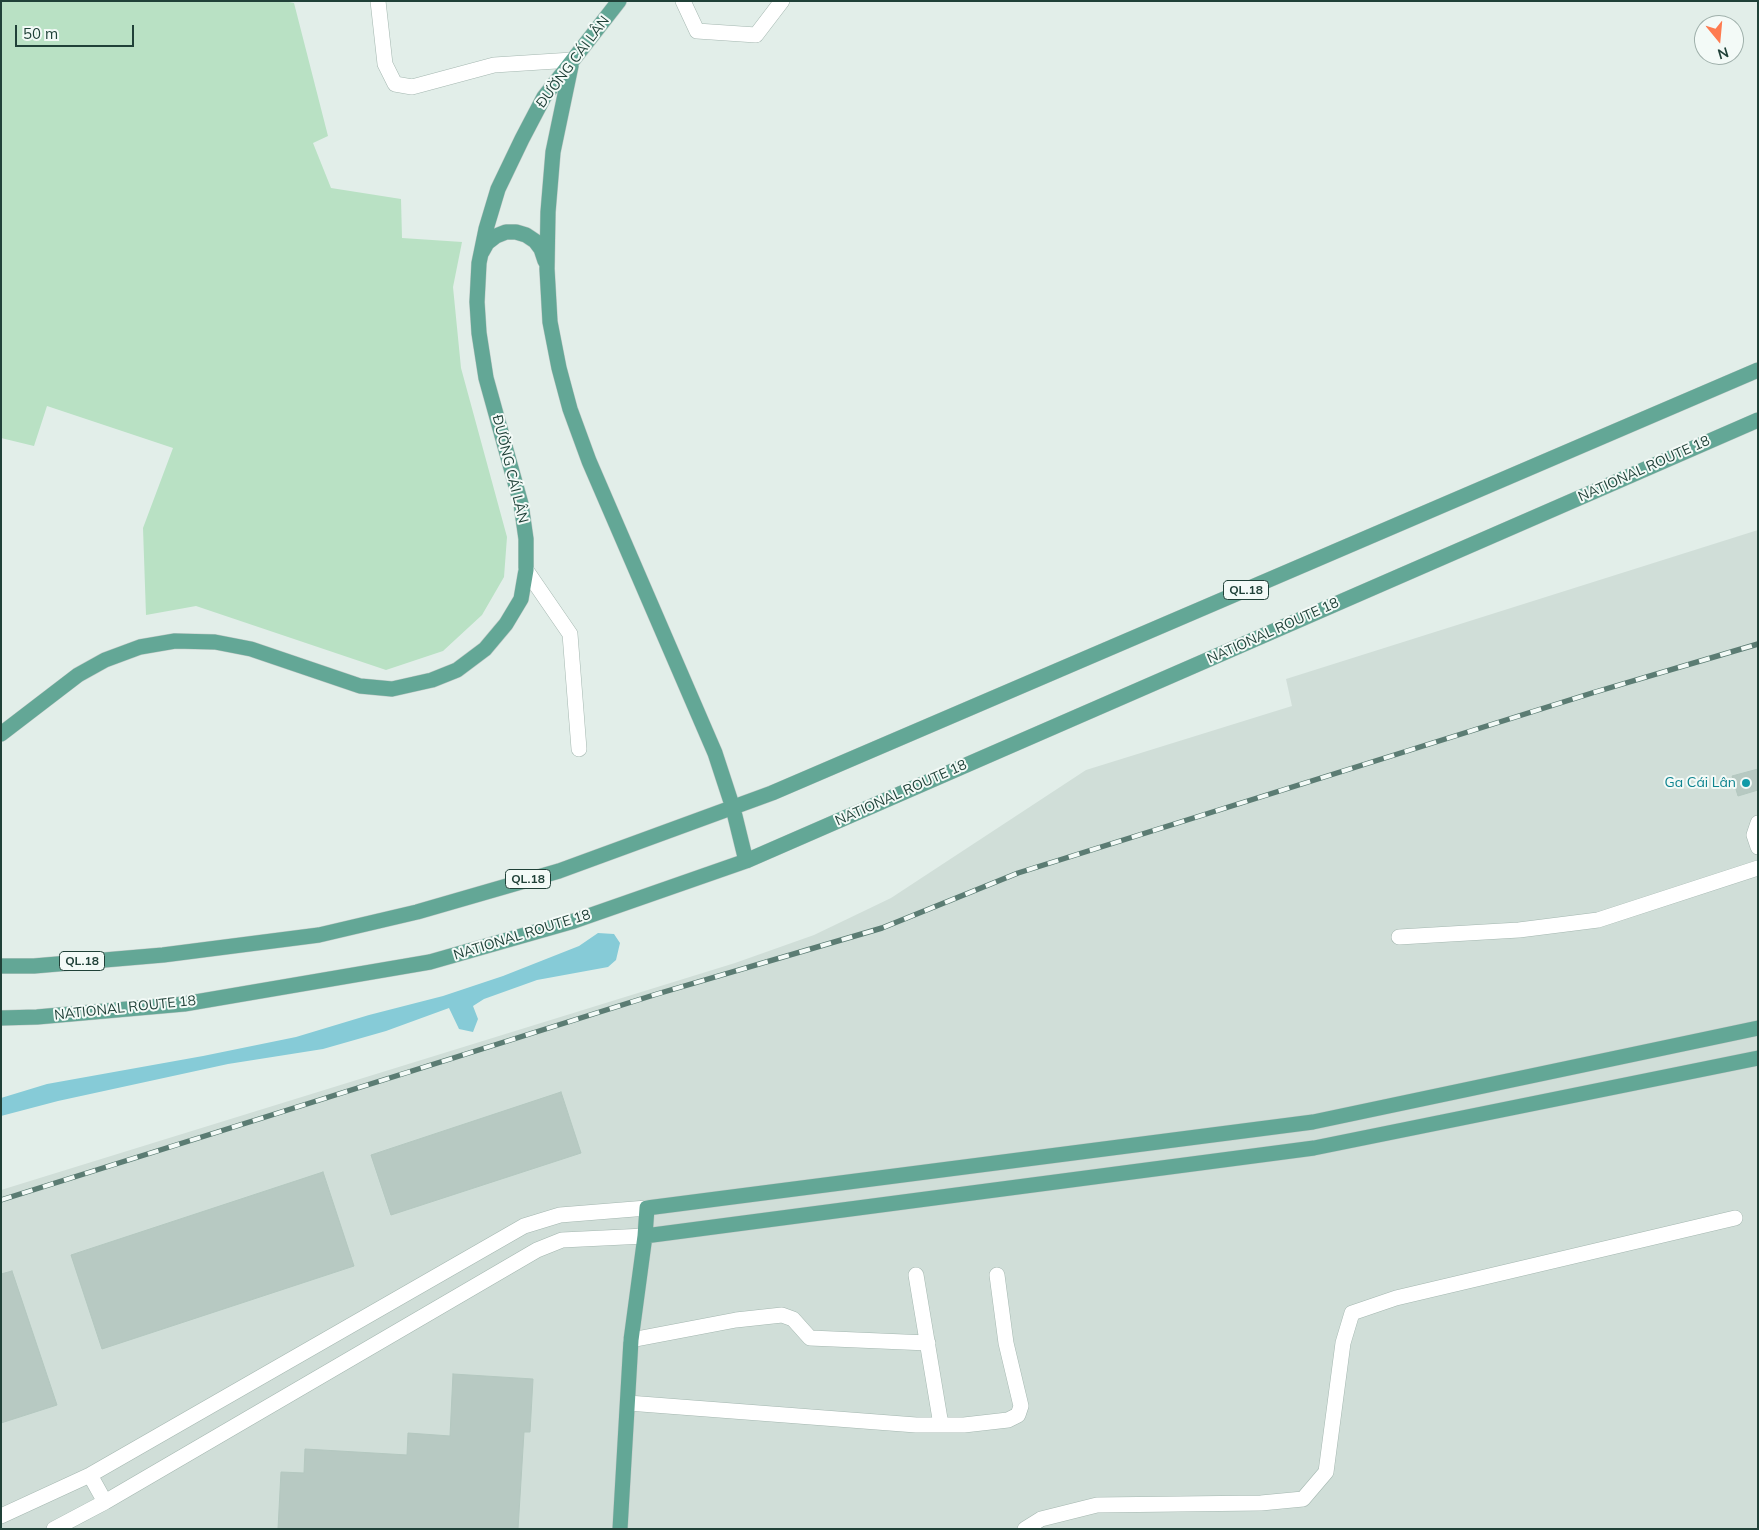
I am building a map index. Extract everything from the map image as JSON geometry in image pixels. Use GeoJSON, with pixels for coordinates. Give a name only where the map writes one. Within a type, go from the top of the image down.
{"type":"FeatureCollection","features":[{"type":"Feature","properties":{"kind":"main road","name":"ĐƯỜNG CÁI LÂN"},"geometry":{"type":"LineString","coordinates":[[1,734],[78,675],[105,660],[140,647],[175,641],[214,642],[251,649],[360,686],[392,689],[432,680],[457,670],[485,649],[506,624],[520,599],[526,570],[526,539],[521,504],[486,378],[478,333],[479,263],[486,229],[498,189],[544,97],[619,1]]}},
{"type":"Feature","properties":{"kind":"main road"},"geometry":{"type":"LineString","coordinates":[[572,60],[553,152],[548,212],[547,270],[550,322],[559,368],[570,409],[589,461],[714,753],[733,808],[746,861]]}},
{"type":"Feature","properties":{"kind":"main road"},"geometry":{"type":"LineString","coordinates":[[479,263],[487,242],[501,234],[516,232],[526,235],[535,241],[541,249],[547,270]]}},
{"type":"Feature","properties":{"kind":"main road","name":"QL.18"},"geometry":{"type":"LineString","coordinates":[[1,966],[34,966],[163,954],[319,935],[417,912],[559,871],[772,793],[1758,370]]}},
{"type":"Feature","properties":{"kind":"main road","name":"NATIONAL ROUTE 18"},"geometry":{"type":"LineString","coordinates":[[1,1018],[37,1017],[184,1004],[430,962],[574,920],[746,861],[1758,420]]}},
{"type":"Feature","properties":{"kind":"main road"},"geometry":{"type":"LineString","coordinates":[[620,1529],[632,1340],[647,1208],[1313,1122],[1758,1028]]}},
{"type":"Feature","properties":{"kind":"main road"},"geometry":{"type":"LineString","coordinates":[[645,1236],[1314,1148],[1758,1058]]}},
{"type":"Feature","properties":{"kind":"street"},"geometry":{"type":"LineString","coordinates":[[378,1],[385,64],[395,84],[412,87],[494,65],[572,60]]}},
{"type":"Feature","properties":{"kind":"street"},"geometry":{"type":"LineString","coordinates":[[683,1],[698,31],[756,35],[782,1]]}},
{"type":"Feature","properties":{"kind":"street"},"geometry":{"type":"LineString","coordinates":[[526,570],[570,634],[579,749]]}},
{"type":"Feature","properties":{"kind":"street"},"geometry":{"type":"LineString","coordinates":[[1758,823],[1754,835],[1758,847]]}},
{"type":"Feature","properties":{"kind":"street"},"geometry":{"type":"LineString","coordinates":[[1399,937],[1519,930],[1598,920],[1758,868]]}},
{"type":"Feature","properties":{"kind":"street"},"geometry":{"type":"LineString","coordinates":[[1,1516],[90,1475],[524,1226],[560,1215],[647,1208]]}},
{"type":"Feature","properties":{"kind":"street"},"geometry":{"type":"LineString","coordinates":[[1025,1529],[1041,1519],[1097,1505],[1262,1503],[1303,1498],[1326,1472],[1343,1343],[1352,1313],[1396,1298],[1735,1218]]}},
{"type":"Feature","properties":{"kind":"street"},"geometry":{"type":"LineString","coordinates":[[62,1527],[537,1250],[562,1240],[645,1236]]}},
{"type":"Feature","properties":{"kind":"street"},"geometry":{"type":"LineString","coordinates":[[916,1275],[941,1425]]}},
{"type":"Feature","properties":{"kind":"street"},"geometry":{"type":"LineString","coordinates":[[628,1403],[916,1425],[964,1425],[1008,1420],[1018,1415],[1022,1406],[1006,1343],[997,1276]]}},
{"type":"Feature","properties":{"kind":"street"},"geometry":{"type":"LineString","coordinates":[[632,1340],[736,1320],[782,1314],[793,1319],[810,1338],[928,1343]]}},
{"type":"Feature","properties":{"kind":"street"},"geometry":{"type":"LineString","coordinates":[[90,1475],[105,1502]]}},
{"type":"Feature","properties":{"kind":"shaded area"},"geometry":{"type":"Polygon","coordinates":[[[1758,530],[1758,1529],[1,1529],[1,1190],[735,963],[814,935],[891,898],[1086,770],[1292,706],[1286,679],[1758,530]]]}},
{"type":"Feature","properties":{"kind":"green space"},"geometry":{"type":"Polygon","coordinates":[[[1,1],[284,1],[294,3],[328,136],[313,143],[331,188],[401,199],[402,238],[462,242],[453,287],[461,368],[507,537],[504,577],[482,615],[443,651],[386,670],[196,606],[146,615],[143,528],[173,448],[47,406],[34,446],[1,438],[1,1]]]}},
{"type":"Feature","properties":{"kind":"water"},"geometry":{"type":"Polygon","coordinates":[[[598,933],[614,934],[620,943],[616,960],[608,967],[537,980],[484,999],[473,1006],[478,1019],[473,1032],[459,1029],[449,1008],[386,1031],[323,1049],[228,1064],[58,1101],[1,1116],[1,1098],[47,1084],[296,1037],[369,1015],[443,996],[503,976],[579,946],[598,933]]]}},
{"type":"Feature","properties":{"kind":"building","name":"Ga Cái Lân"},"geometry":{"type":"Polygon","coordinates":[[[1758,769],[1758,790],[1738,796],[1732,776],[1758,769]]]}},
{"type":"Feature","properties":{"kind":"building"},"geometry":{"type":"Polygon","coordinates":[[[561,1092],[581,1153],[391,1215],[371,1155],[561,1092]]]}},
{"type":"Feature","properties":{"kind":"building"},"geometry":{"type":"Polygon","coordinates":[[[323,1172],[354,1266],[102,1349],[71,1255],[323,1172]]]}},
{"type":"Feature","properties":{"kind":"building"},"geometry":{"type":"Polygon","coordinates":[[[12,1271],[57,1405],[1,1423],[1,1274],[12,1271]]]}},
{"type":"Feature","properties":{"kind":"building"},"geometry":{"type":"Polygon","coordinates":[[[453,1374],[533,1379],[530,1432],[524,1432],[518,1529],[278,1529],[281,1472],[304,1473],[305,1449],[407,1455],[408,1433],[450,1436],[453,1374]]]}},
{"type":"Feature","properties":{"kind":"railway"},"geometry":{"type":"LineString","coordinates":[[1,1200],[657,994],[882,928],[1018,873],[1592,693],[1758,644]]}},
{"type":"Feature","properties":{"kind":"place","name":"Ga Cái Lân"},"geometry":{"type":"Point","coordinates":[1746,783]}}]}
